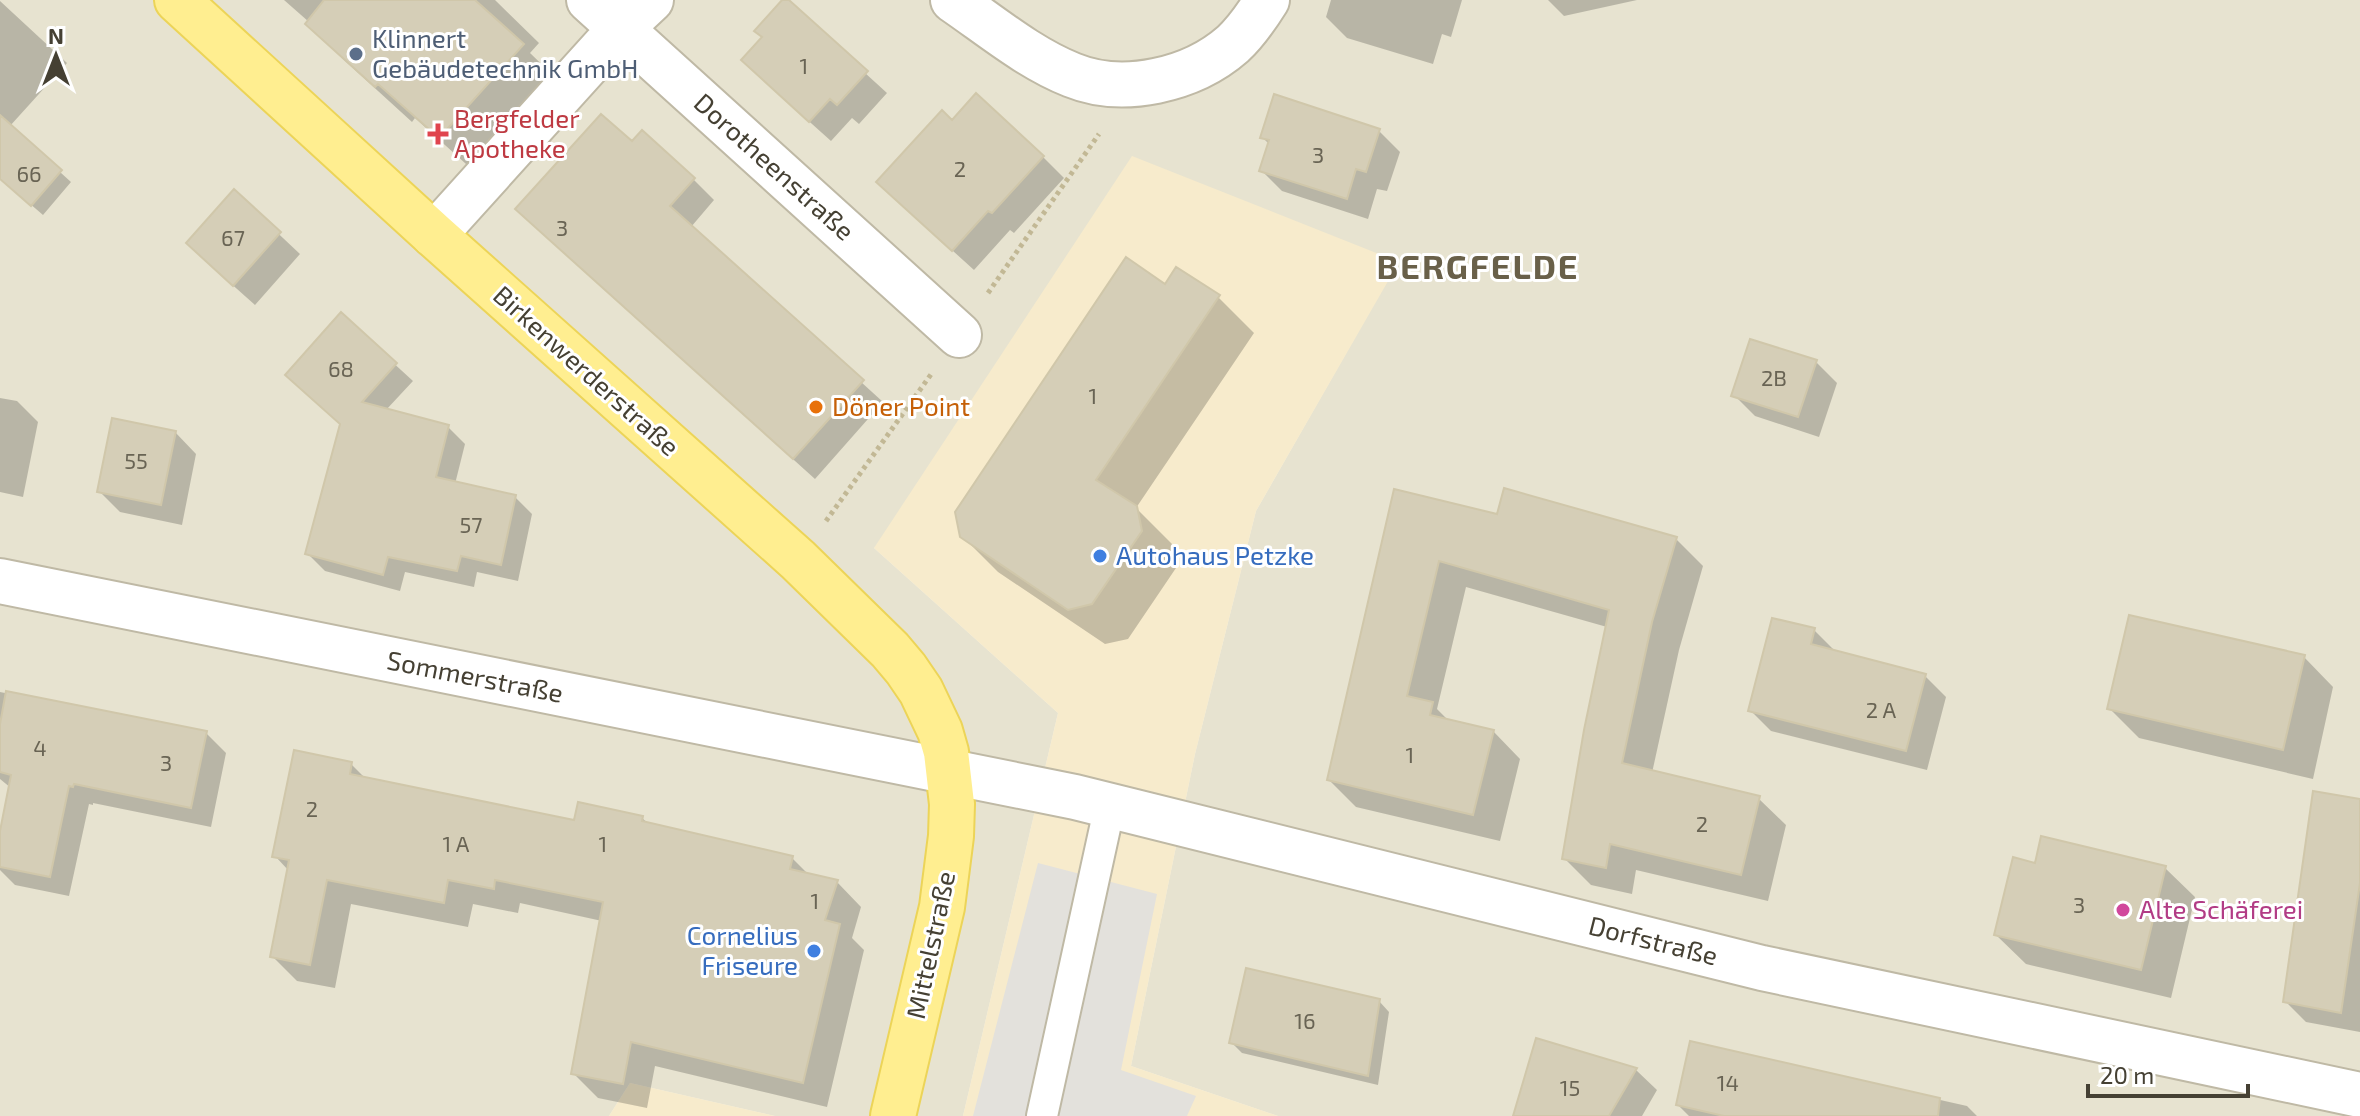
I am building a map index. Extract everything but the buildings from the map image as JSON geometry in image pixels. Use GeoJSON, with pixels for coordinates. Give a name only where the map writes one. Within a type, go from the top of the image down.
{"type":"FeatureCollection","features":[{"type":"Feature","properties":{"kind":"main road","name":"Birkenwerderstraße"},"geometry":{"type":"LineString","coordinates":[[177,0],[434,235],[798,560],[890,650],[906,669],[932,711],[950,772]]}},
{"type":"Feature","properties":{"kind":"main road","name":"Mittelstraße"},"geometry":{"type":"LineString","coordinates":[[893,1116],[942,907],[951,836],[950,772]]}},
{"type":"Feature","properties":{"kind":"street","name":"Dorotheenstraße"},"geometry":{"type":"LineString","coordinates":[[589,0],[635,15],[959,335]]}},
{"type":"Feature","properties":{"kind":"street"},"geometry":{"type":"LineString","coordinates":[[953,0],[1055,68],[1084,80],[1117,84],[1169,77],[1202,64],[1233,44],[1267,0]]}},
{"type":"Feature","properties":{"kind":"street"},"geometry":{"type":"LineString","coordinates":[[434,235],[635,15]]}},
{"type":"Feature","properties":{"kind":"street","name":"Sommerstraße"},"geometry":{"type":"LineString","coordinates":[[0,581],[950,772]]}},
{"type":"Feature","properties":{"kind":"street","name":"Dorfstraße"},"geometry":{"type":"LineString","coordinates":[[950,772],[1110,805],[1762,968],[2360,1095]]}},
{"type":"Feature","properties":{"kind":"lane"},"geometry":{"type":"LineString","coordinates":[[1042,1116],[1110,805]]}},
{"type":"Feature","properties":{"kind":"shaded area"},"geometry":{"type":"Polygon","coordinates":[[[0,0],[2360,0],[2360,1116],[1278,1116],[1131,1066],[1195,754],[1256,511],[1398,262],[874,548],[1058,713],[963,1116],[775,1116],[630,1083],[609,1116],[0,1116],[0,0]]]}},
{"type":"Feature","properties":{"kind":"shaded area"},"geometry":{"type":"Polygon","coordinates":[[[1132,156],[1399,262],[1256,511],[1195,754],[1131,1066],[1278,1116],[963,1116],[1058,713],[874,548],[1132,156]]]}},
{"type":"Feature","properties":{"kind":"shaded area"},"geometry":{"type":"Polygon","coordinates":[[[1038,863],[1157,894],[1121,1070],[1196,1096],[1187,1116],[973,1116],[1038,863]]]}},
{"type":"Feature","properties":{"kind":"shaded area"},"geometry":{"type":"Polygon","coordinates":[[[630,1083],[775,1116],[609,1116],[630,1083]]]}},
{"type":"Feature","properties":{"kind":"place","name":"Klinnert Gebäudetechnik GmbH"},"geometry":{"type":"Point","coordinates":[356,54]}},
{"type":"Feature","properties":{"kind":"place","name":"Bergfelder Apotheke"},"geometry":{"type":"Point","coordinates":[438,134]}},
{"type":"Feature","properties":{"kind":"place","name":"Döner Point"},"geometry":{"type":"Point","coordinates":[816,407]}},
{"type":"Feature","properties":{"kind":"place","name":"Autohaus Petzke"},"geometry":{"type":"Point","coordinates":[1100,556]}},
{"type":"Feature","properties":{"kind":"place","name":"Alte Schäferei"},"geometry":{"type":"Point","coordinates":[2123,910]}},
{"type":"Feature","properties":{"kind":"place","name":"Cornelius Friseure"},"geometry":{"type":"Point","coordinates":[814,951]}},
{"type":"Feature","properties":{"kind":"district","name":"BERGFELDE"},"geometry":{"type":"Point","coordinates":[1478,267]}}]}
